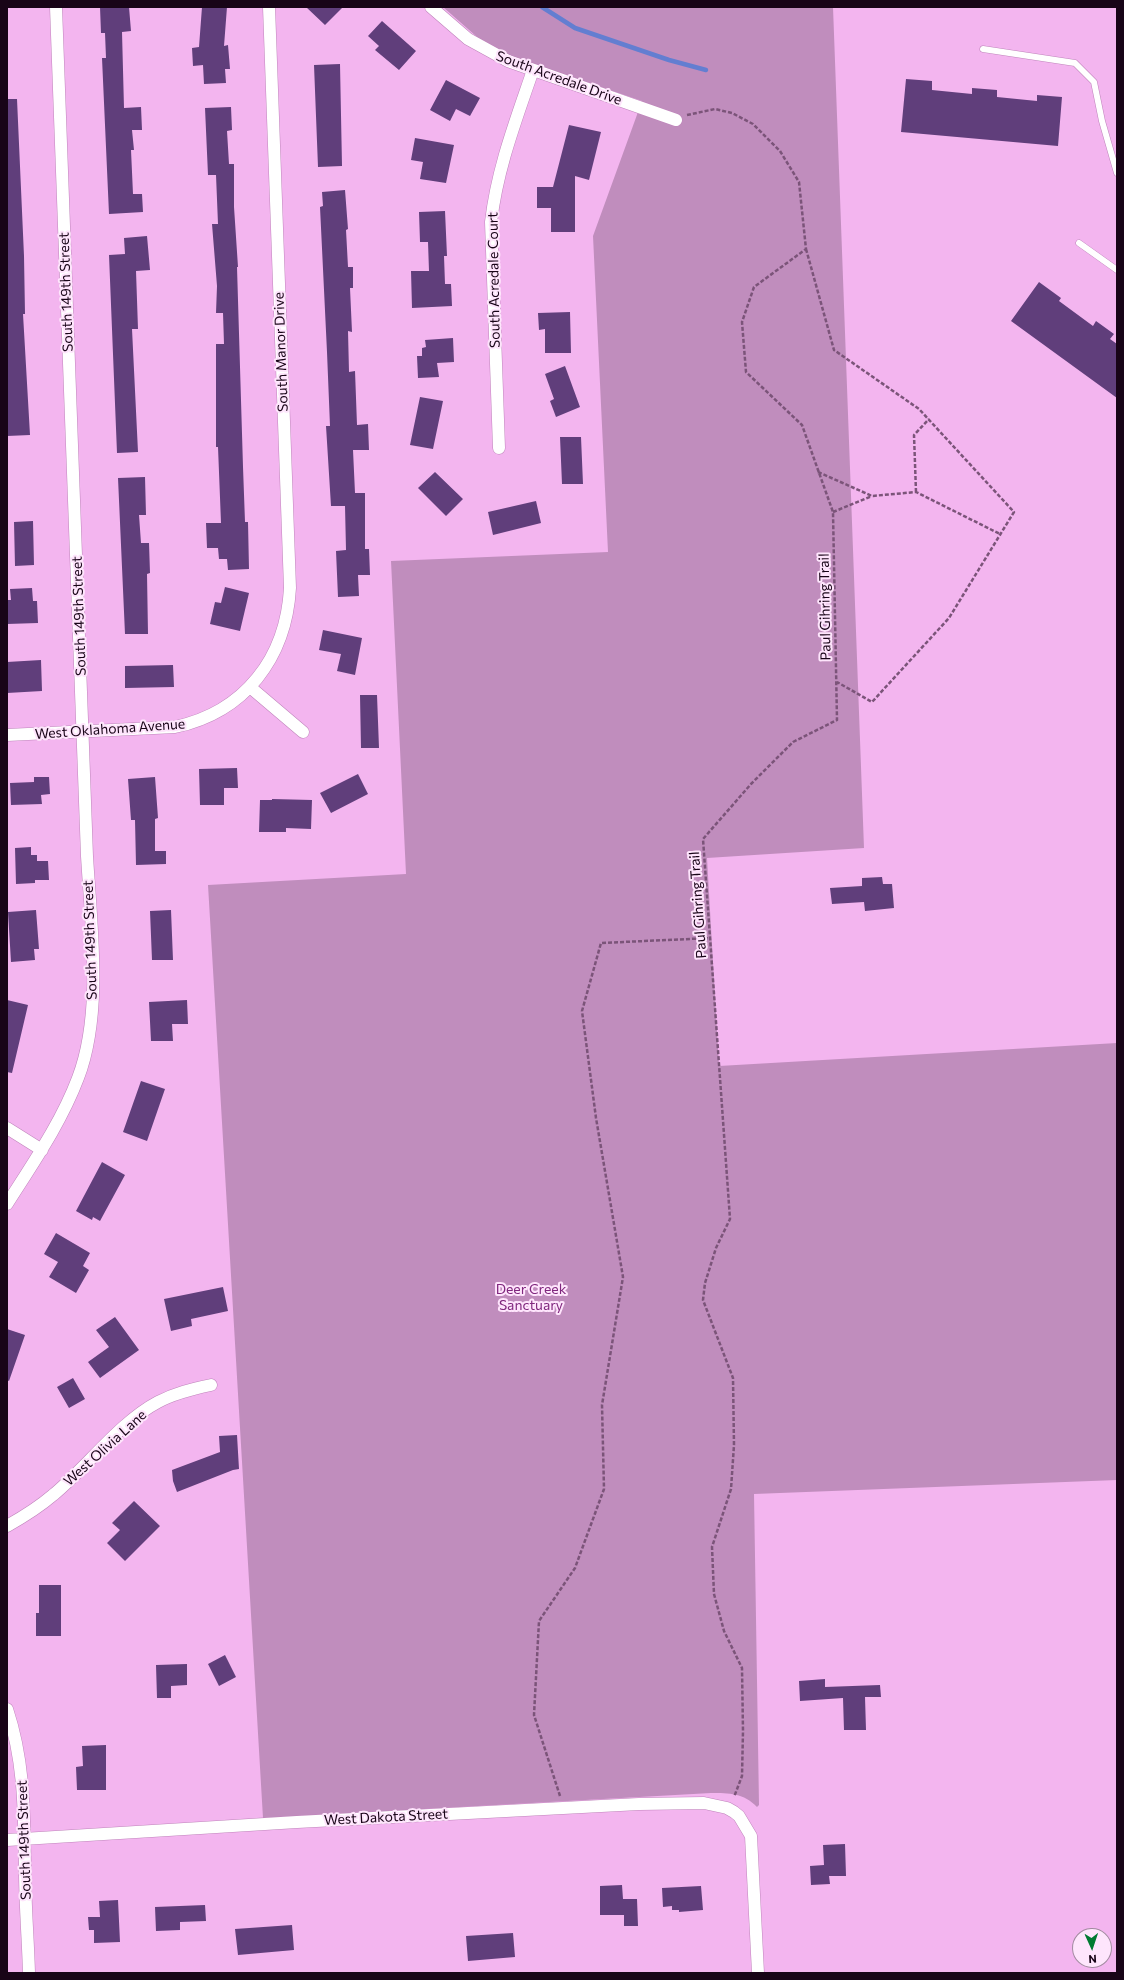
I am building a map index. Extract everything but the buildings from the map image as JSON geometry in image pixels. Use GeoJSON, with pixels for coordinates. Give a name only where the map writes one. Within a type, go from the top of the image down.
{"type":"FeatureCollection","features":[{"type":"Feature","properties":{"kind":"street","name":"South 149th Street"},"geometry":{"type":"LineString","coordinates":[[7,1204],[58,1124],[79,1077],[92,1019],[92,949],[56,7]]}},
{"type":"Feature","properties":{"kind":"street","name":"South Manor Drive"},"geometry":{"type":"LineString","coordinates":[[250,687],[264,671],[274,653],[285,626],[289,609],[290,588],[269,7]]}},
{"type":"Feature","properties":{"kind":"street","name":"South Acredale Drive"},"geometry":{"type":"LineString","coordinates":[[431,7],[468,39],[485,50],[508,61],[676,120]]}},
{"type":"Feature","properties":{"kind":"street","name":"South Acredale Court"},"geometry":{"type":"LineString","coordinates":[[499,448],[491,222],[494,195],[503,158],[533,70]]}},
{"type":"Feature","properties":{"kind":"street","name":"West Oklahoma Avenue"},"geometry":{"type":"LineString","coordinates":[[7,735],[175,727],[191,724],[240,697],[250,687]]}},
{"type":"Feature","properties":{"kind":"street"},"geometry":{"type":"LineString","coordinates":[[250,687],[303,732]]}},
{"type":"Feature","properties":{"kind":"street"},"geometry":{"type":"LineString","coordinates":[[7,1128],[42,1150]]}},
{"type":"Feature","properties":{"kind":"street","name":"West Olivia Lane"},"geometry":{"type":"LineString","coordinates":[[7,1526],[31,1512],[54,1495],[141,1413],[158,1402],[179,1392],[210,1385]]}},
{"type":"Feature","properties":{"kind":"street","name":"South 149th Street"},"geometry":{"type":"LineString","coordinates":[[7,1709],[20,1757],[24,1790],[24,1839],[29,1973]]}},
{"type":"Feature","properties":{"kind":"street","name":"West Dakota Street"},"geometry":{"type":"LineString","coordinates":[[7,1840],[563,1808],[704,1803],[729,1809]]}},
{"type":"Feature","properties":{"kind":"street"},"geometry":{"type":"LineString","coordinates":[[729,1809],[739,1816],[751,1836],[758,1973]]}},
{"type":"Feature","properties":{"kind":"lane"},"geometry":{"type":"LineString","coordinates":[[983,48],[1075,63],[1094,82],[1102,121],[1117,173]]}},
{"type":"Feature","properties":{"kind":"lane"},"geometry":{"type":"LineString","coordinates":[[1079,243],[1117,270]]}},
{"type":"Feature","properties":{"kind":"path"},"geometry":{"type":"LineString","coordinates":[[676,120],[696,112],[715,109],[732,113],[753,124],[780,151],[799,182],[806,249],[834,350],[919,409],[1014,512],[949,618],[872,702],[837,681]]}},
{"type":"Feature","properties":{"kind":"path","name":"Paul Gihring Trail"},"geometry":{"type":"LineString","coordinates":[[729,1809],[742,1776],[742,1668],[724,1631],[714,1594],[712,1546],[731,1489],[734,1445],[733,1378],[703,1300],[705,1283],[716,1248],[730,1219],[703,839],[751,784],[793,742],[837,720],[833,512],[817,472],[802,424],[746,372],[742,322],[754,287],[806,249]]}},
{"type":"Feature","properties":{"kind":"path"},"geometry":{"type":"LineString","coordinates":[[916,492],[914,435],[929,419]]}},
{"type":"Feature","properties":{"kind":"path"},"geometry":{"type":"LineString","coordinates":[[817,472],[872,496]]}},
{"type":"Feature","properties":{"kind":"path"},"geometry":{"type":"LineString","coordinates":[[833,512],[872,496],[916,492],[1000,534]]}},
{"type":"Feature","properties":{"kind":"path"},"geometry":{"type":"LineString","coordinates":[[563,1808],[534,1715],[539,1621],[575,1568],[604,1489],[602,1405],[623,1277],[596,1118],[582,1011],[601,943],[711,938]]}},
{"type":"Feature","properties":{"kind":"green space","name":"Deer Creek Sanctuary"},"geometry":{"type":"Polygon","coordinates":[[[443,7],[833,7],[864,848],[707,858],[719,1066],[1117,1043],[1117,1480],[754,1494],[759,1805],[757,1807],[752,1802],[741,1796],[711,1793],[263,1818],[208,885],[406,874],[391,561],[608,552],[593,236],[642,101],[510,56],[485,44],[443,7]]]}},
{"type":"Feature","properties":{"kind":"waterway"},"geometry":{"type":"LineString","coordinates":[[542,7],[575,28],[669,60],[706,70]]}}]}
